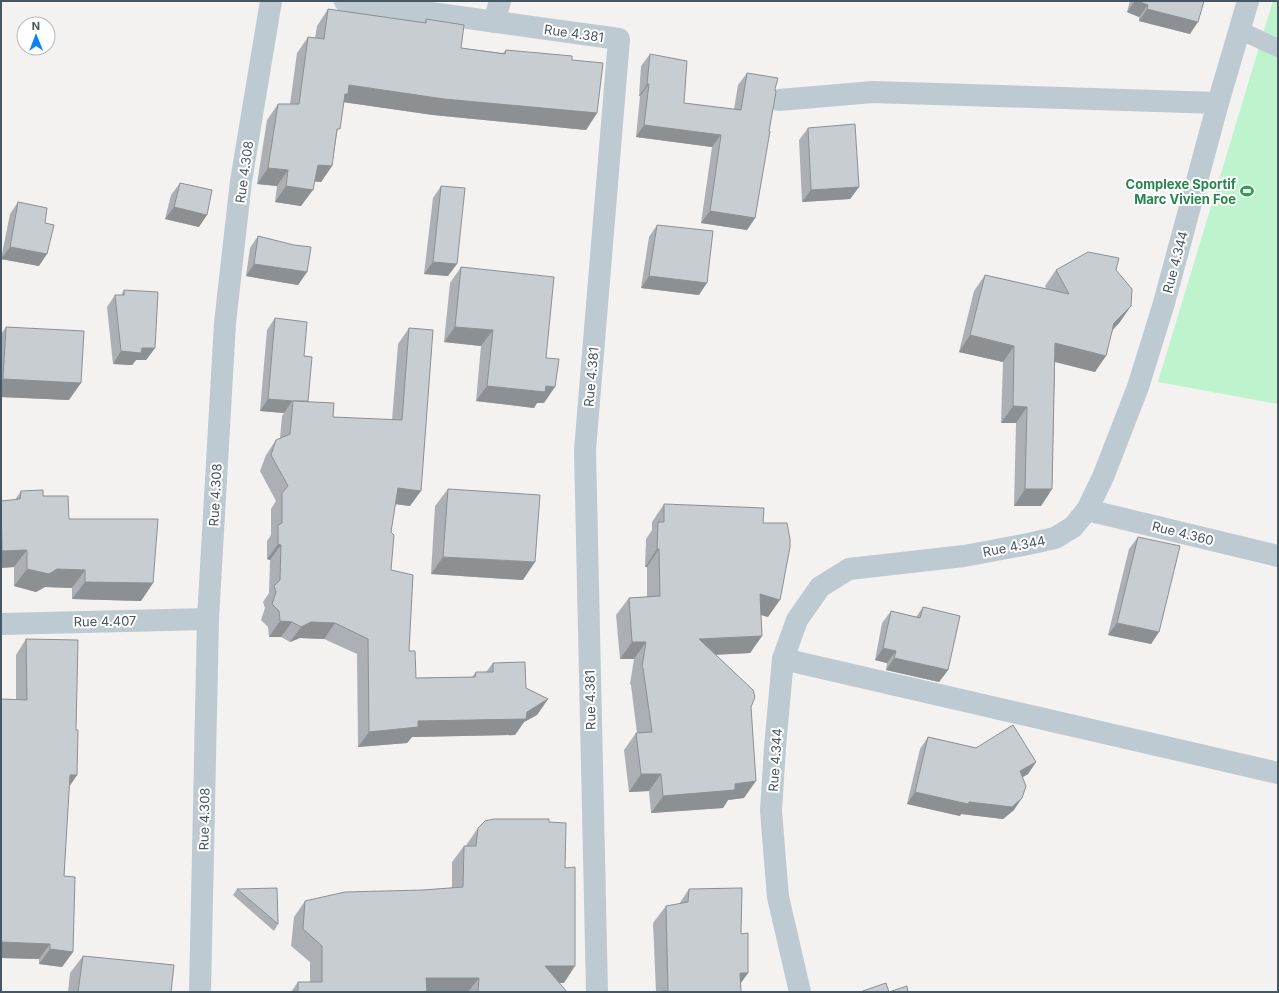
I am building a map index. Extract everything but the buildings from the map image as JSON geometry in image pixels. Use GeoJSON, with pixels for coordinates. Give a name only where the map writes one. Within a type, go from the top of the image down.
{"type":"FeatureCollection","features":[{"type":"Feature","properties":{"kind":"street","name":"Rue 4.308"},"geometry":{"type":"LineString","coordinates":[[200,992],[208,619],[225,323],[242,181],[271,1]]}},
{"type":"Feature","properties":{"kind":"street","name":"Rue 4.381"},"geometry":{"type":"LineString","coordinates":[[345,1],[619,39],[585,450],[597,992]]}},
{"type":"Feature","properties":{"kind":"street"},"geometry":{"type":"LineString","coordinates":[[494,22],[500,1]]}},
{"type":"Feature","properties":{"kind":"street","name":"Rue 4.344"},"geometry":{"type":"LineString","coordinates":[[800,992],[778,897],[772,811],[775,747],[783,659],[797,620],[820,587],[849,569],[964,556],[1055,538],[1073,527],[1087,510],[1104,478],[1138,387],[1164,303],[1218,103],[1248,1]]}},
{"type":"Feature","properties":{"kind":"street"},"geometry":{"type":"LineString","coordinates":[[779,100],[873,92],[1218,103]]}},
{"type":"Feature","properties":{"kind":"street","name":"Rue 4.360"},"geometry":{"type":"LineString","coordinates":[[1087,510],[1278,556]]}},
{"type":"Feature","properties":{"kind":"street","name":"Rue 4.407"},"geometry":{"type":"LineString","coordinates":[[1,624],[208,619]]}},
{"type":"Feature","properties":{"kind":"street"},"geometry":{"type":"LineString","coordinates":[[783,659],[1278,773]]}},
{"type":"Feature","properties":{"kind":"lane"},"geometry":{"type":"LineString","coordinates":[[1239,30],[1278,48]]}},
{"type":"Feature","properties":{"kind":"green space","name":"Complexe Sportif Marc Vivien Foe"},"geometry":{"type":"Polygon","coordinates":[[[1273,1],[1278,1],[1278,404],[1158,382],[1273,1]]]}},
{"type":"Feature","properties":{"kind":"place","name":"Complexe Sportif Marc Vivien Foe"},"geometry":{"type":"Point","coordinates":[1247,191]}}]}
